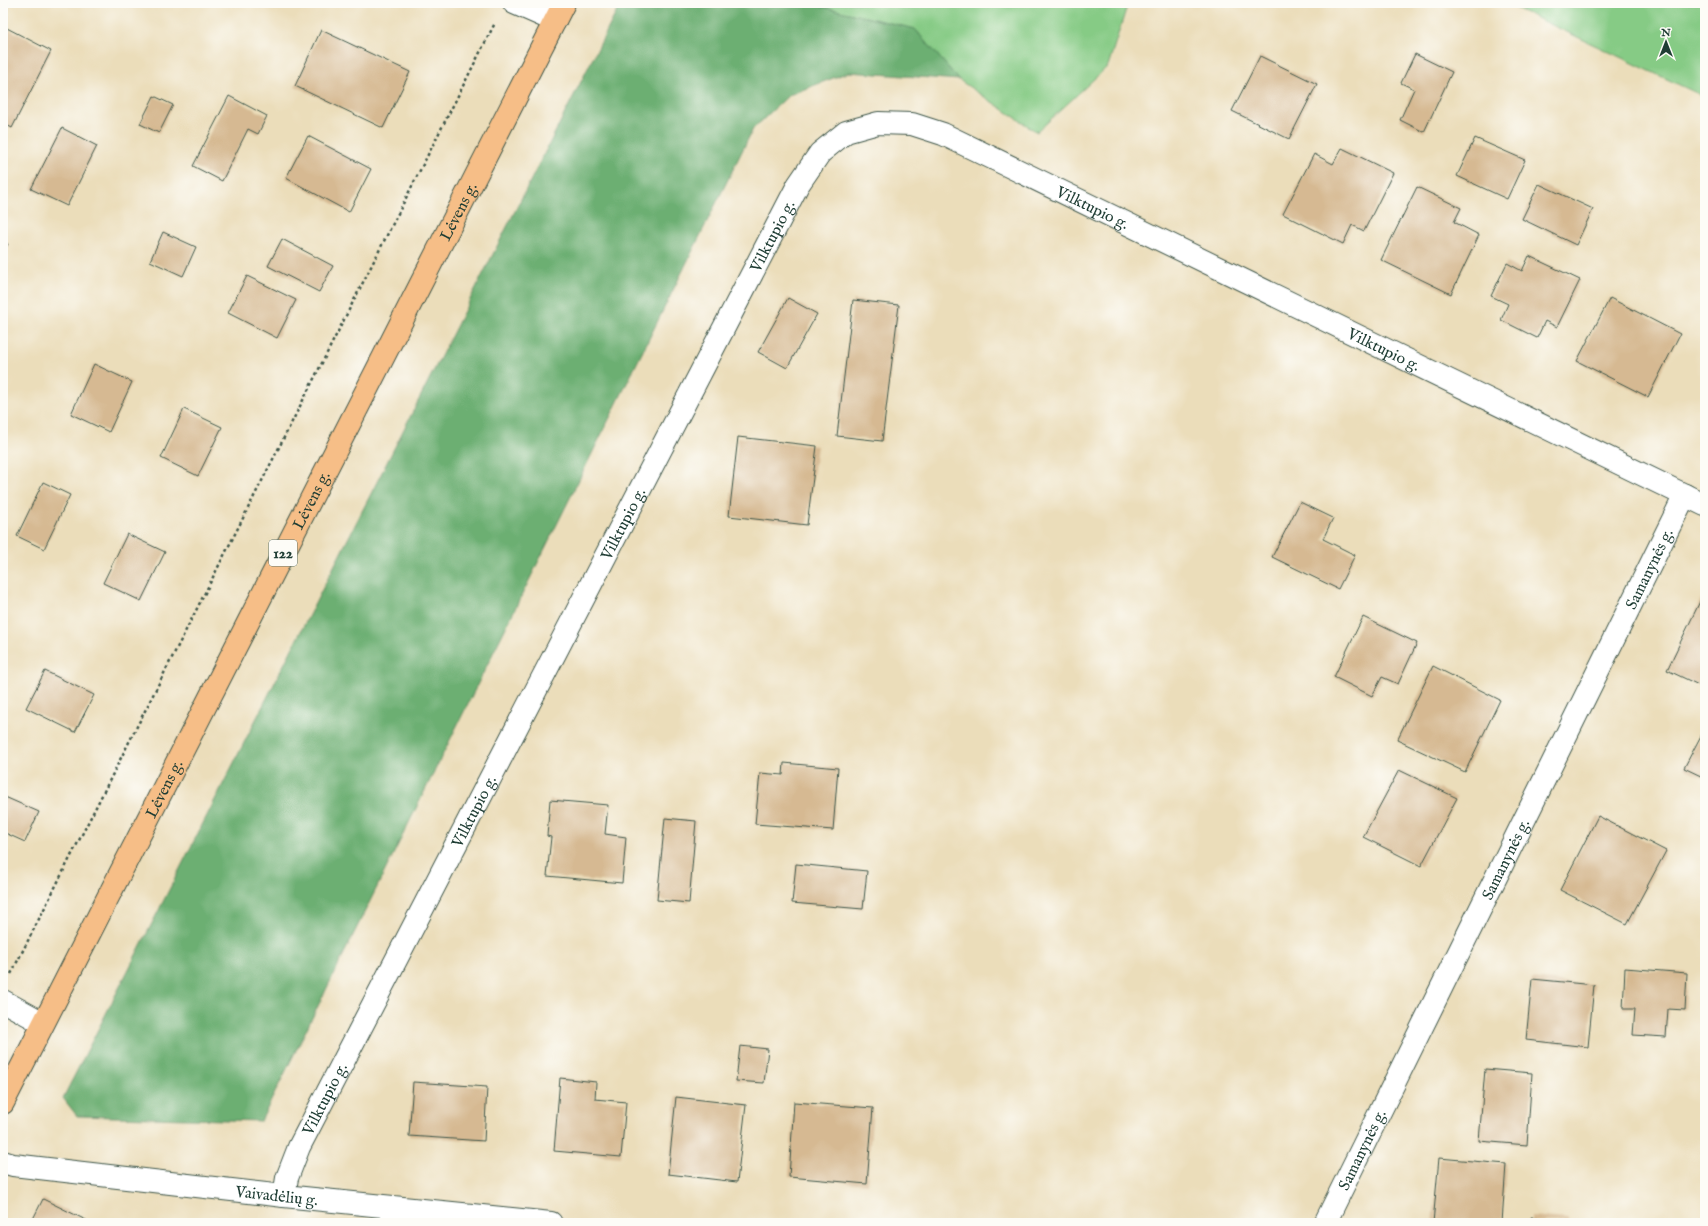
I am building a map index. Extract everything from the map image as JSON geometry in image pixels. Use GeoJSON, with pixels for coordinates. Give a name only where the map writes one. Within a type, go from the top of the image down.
{"type":"FeatureCollection","features":[{"type":"Feature","properties":{"kind":"main road","name":"Lėvens g."},"geometry":{"type":"LineString","coordinates":[[3,1103],[559,12]]}},
{"type":"Feature","properties":{"kind":"street"},"geometry":{"type":"LineString","coordinates":[[514,3],[559,12]]}},
{"type":"Feature","properties":{"kind":"street","name":"Vilktupio g."},"geometry":{"type":"LineString","coordinates":[[284,1196],[287,1178],[299,1147],[798,185],[820,153],[846,132],[878,123],[912,124],[943,134],[1705,505]]}},
{"type":"Feature","properties":{"kind":"street","name":"Samanynės g."},"geometry":{"type":"LineString","coordinates":[[1325,1223],[1685,495]]}},
{"type":"Feature","properties":{"kind":"street"},"geometry":{"type":"LineString","coordinates":[[3,1001],[43,1023]]}},
{"type":"Feature","properties":{"kind":"street","name":"Vaivadėlių g."},"geometry":{"type":"LineString","coordinates":[[3,1162],[13,1165],[284,1196],[551,1223]]}},
{"type":"Feature","properties":{"kind":"path"},"geometry":{"type":"LineString","coordinates":[[10,976],[498,17]]}},
{"type":"Feature","properties":{"kind":"green space"},"geometry":{"type":"Polygon","coordinates":[[[621,3],[807,3],[915,29],[959,80],[849,72],[789,95],[753,129],[261,1121],[77,1116],[63,1098],[621,3]]]}},
{"type":"Feature","properties":{"kind":"green space"},"geometry":{"type":"Polygon","coordinates":[[[807,3],[1128,3],[1108,66],[1037,132],[959,80],[915,29],[807,3]]]}},
{"type":"Feature","properties":{"kind":"green space"},"geometry":{"type":"Polygon","coordinates":[[[1505,3],[1705,3],[1705,97],[1505,3]]]}},
{"type":"Feature","properties":{"kind":"building"},"geometry":{"type":"Polygon","coordinates":[[[3,26],[51,51],[12,128],[3,123],[3,26]]]}},
{"type":"Feature","properties":{"kind":"building"},"geometry":{"type":"Polygon","coordinates":[[[321,30],[410,72],[383,128],[295,86],[321,30]]]}},
{"type":"Feature","properties":{"kind":"building"},"geometry":{"type":"Polygon","coordinates":[[[1415,54],[1452,72],[1424,132],[1400,120],[1414,89],[1401,83],[1415,54]]]}},
{"type":"Feature","properties":{"kind":"building"},"geometry":{"type":"Polygon","coordinates":[[[1260,56],[1317,84],[1289,139],[1232,111],[1260,56]]]}},
{"type":"Feature","properties":{"kind":"building"},"geometry":{"type":"Polygon","coordinates":[[[154,96],[173,105],[159,133],[140,124],[154,96]]]}},
{"type":"Feature","properties":{"kind":"building"},"geometry":{"type":"Polygon","coordinates":[[[229,96],[267,116],[258,134],[248,129],[222,181],[193,166],[229,96]]]}},
{"type":"Feature","properties":{"kind":"building"},"geometry":{"type":"Polygon","coordinates":[[[62,128],[97,146],[67,206],[31,189],[62,128]]]}},
{"type":"Feature","properties":{"kind":"building"},"geometry":{"type":"Polygon","coordinates":[[[308,136],[371,169],[349,212],[286,178],[308,136]]]}},
{"type":"Feature","properties":{"kind":"building"},"geometry":{"type":"Polygon","coordinates":[[[1475,138],[1525,160],[1507,199],[1457,176],[1475,138]]]}},
{"type":"Feature","properties":{"kind":"building"},"geometry":{"type":"Polygon","coordinates":[[[1342,148],[1393,173],[1364,231],[1352,225],[1343,244],[1283,214],[1314,154],[1333,164],[1342,148]]]}},
{"type":"Feature","properties":{"kind":"building"},"geometry":{"type":"Polygon","coordinates":[[[1539,184],[1593,209],[1576,245],[1522,219],[1539,184]]]}},
{"type":"Feature","properties":{"kind":"building"},"geometry":{"type":"Polygon","coordinates":[[[1417,187],[1461,208],[1454,222],[1479,235],[1451,294],[1381,260],[1417,187]]]}},
{"type":"Feature","properties":{"kind":"building"},"geometry":{"type":"Polygon","coordinates":[[[163,232],[196,247],[183,276],[150,261],[163,232]]]}},
{"type":"Feature","properties":{"kind":"building"},"geometry":{"type":"Polygon","coordinates":[[[282,239],[333,266],[319,292],[268,266],[282,239]]]}},
{"type":"Feature","properties":{"kind":"building"},"geometry":{"type":"Polygon","coordinates":[[[3,242],[8,244],[3,253],[3,242]]]}},
{"type":"Feature","properties":{"kind":"building"},"geometry":{"type":"Polygon","coordinates":[[[1529,256],[1580,280],[1557,327],[1545,321],[1537,338],[1501,320],[1508,304],[1491,296],[1507,263],[1522,271],[1529,256]]]}},
{"type":"Feature","properties":{"kind":"building"},"geometry":{"type":"Polygon","coordinates":[[[247,276],[296,300],[277,338],[228,313],[247,276]]]}},
{"type":"Feature","properties":{"kind":"building"},"geometry":{"type":"Polygon","coordinates":[[[788,298],[817,314],[787,368],[758,352],[788,298]]]}},
{"type":"Feature","properties":{"kind":"building"},"geometry":{"type":"Polygon","coordinates":[[[1610,298],[1680,334],[1648,397],[1577,361],[1610,298]]]}},
{"type":"Feature","properties":{"kind":"building"},"geometry":{"type":"Polygon","coordinates":[[[853,300],[899,305],[882,441],[837,436],[853,300]]]}},
{"type":"Feature","properties":{"kind":"building"},"geometry":{"type":"Polygon","coordinates":[[[94,364],[132,382],[109,432],[71,414],[94,364]]]}},
{"type":"Feature","properties":{"kind":"building"},"geometry":{"type":"Polygon","coordinates":[[[184,409],[222,427],[198,476],[161,458],[184,409]]]}},
{"type":"Feature","properties":{"kind":"building"},"geometry":{"type":"Polygon","coordinates":[[[738,437],[817,446],[807,525],[729,516],[738,437]]]}},
{"type":"Feature","properties":{"kind":"building"},"geometry":{"type":"Polygon","coordinates":[[[43,482],[70,495],[44,549],[17,536],[43,482]]]}},
{"type":"Feature","properties":{"kind":"building"},"geometry":{"type":"Polygon","coordinates":[[[1300,502],[1333,518],[1323,539],[1355,555],[1338,589],[1272,557],[1300,502]]]}},
{"type":"Feature","properties":{"kind":"building"},"geometry":{"type":"Polygon","coordinates":[[[127,534],[165,552],[141,601],[103,583],[127,534]]]}},
{"type":"Feature","properties":{"kind":"building"},"geometry":{"type":"Polygon","coordinates":[[[1705,591],[1705,688],[1667,670],[1705,591]]]}},
{"type":"Feature","properties":{"kind":"building"},"geometry":{"type":"Polygon","coordinates":[[[1363,617],[1417,643],[1398,684],[1382,677],[1372,696],[1334,677],[1363,617]]]}},
{"type":"Feature","properties":{"kind":"building"},"geometry":{"type":"Polygon","coordinates":[[[1433,666],[1500,700],[1465,772],[1397,740],[1433,666]]]}},
{"type":"Feature","properties":{"kind":"building"},"geometry":{"type":"Polygon","coordinates":[[[45,671],[94,695],[75,732],[26,708],[45,671]]]}},
{"type":"Feature","properties":{"kind":"building"},"geometry":{"type":"Polygon","coordinates":[[[1705,728],[1705,778],[1684,768],[1705,728]]]}},
{"type":"Feature","properties":{"kind":"building"},"geometry":{"type":"Polygon","coordinates":[[[784,763],[838,768],[833,830],[755,824],[760,773],[783,775],[784,763]]]}},
{"type":"Feature","properties":{"kind":"building"},"geometry":{"type":"Polygon","coordinates":[[[1399,770],[1457,798],[1421,866],[1363,837],[1399,770]]]}},
{"type":"Feature","properties":{"kind":"building"},"geometry":{"type":"Polygon","coordinates":[[[5,797],[39,812],[25,842],[3,832],[3,802],[5,797]]]}},
{"type":"Feature","properties":{"kind":"building"},"geometry":{"type":"Polygon","coordinates":[[[550,800],[608,805],[605,834],[626,837],[622,883],[547,876],[551,837],[547,836],[550,800]]]}},
{"type":"Feature","properties":{"kind":"building"},"geometry":{"type":"Polygon","coordinates":[[[1598,816],[1666,851],[1627,924],[1560,890],[1598,816]]]}},
{"type":"Feature","properties":{"kind":"building"},"geometry":{"type":"Polygon","coordinates":[[[665,818],[696,821],[689,903],[657,900],[665,818]]]}},
{"type":"Feature","properties":{"kind":"building"},"geometry":{"type":"Polygon","coordinates":[[[796,864],[867,871],[863,909],[792,903],[796,864]]]}},
{"type":"Feature","properties":{"kind":"building"},"geometry":{"type":"Polygon","coordinates":[[[1625,968],[1687,973],[1685,1010],[1668,1009],[1666,1037],[1633,1035],[1635,1009],[1623,1009],[1625,968]]]}},
{"type":"Feature","properties":{"kind":"building"},"geometry":{"type":"Polygon","coordinates":[[[1532,979],[1594,985],[1588,1047],[1526,1040],[1532,979]]]}},
{"type":"Feature","properties":{"kind":"building"},"geometry":{"type":"Polygon","coordinates":[[[740,1046],[768,1049],[764,1083],[736,1081],[740,1046]]]}},
{"type":"Feature","properties":{"kind":"building"},"geometry":{"type":"Polygon","coordinates":[[[1485,1069],[1532,1073],[1527,1145],[1479,1141],[1485,1069]]]}},
{"type":"Feature","properties":{"kind":"building"},"geometry":{"type":"Polygon","coordinates":[[[560,1078],[596,1082],[595,1099],[626,1102],[621,1157],[554,1151],[560,1078]]]}},
{"type":"Feature","properties":{"kind":"building"},"geometry":{"type":"Polygon","coordinates":[[[413,1082],[487,1087],[484,1141],[409,1136],[413,1082]]]}},
{"type":"Feature","properties":{"kind":"building"},"geometry":{"type":"Polygon","coordinates":[[[676,1097],[746,1105],[737,1182],[668,1174],[676,1097]]]}},
{"type":"Feature","properties":{"kind":"building"},"geometry":{"type":"Polygon","coordinates":[[[794,1102],[873,1108],[867,1184],[789,1177],[794,1102]]]}},
{"type":"Feature","properties":{"kind":"building"},"geometry":{"type":"Polygon","coordinates":[[[1439,1158],[1506,1164],[1502,1223],[1433,1223],[1439,1158]]]}},
{"type":"Feature","properties":{"kind":"building"},"geometry":{"type":"Polygon","coordinates":[[[43,1199],[92,1223],[31,1223],[43,1199]]]}},
{"type":"Feature","properties":{"kind":"building"},"geometry":{"type":"Polygon","coordinates":[[[1531,1217],[1568,1220],[1568,1223],[1531,1223],[1531,1217]]]}}]}
